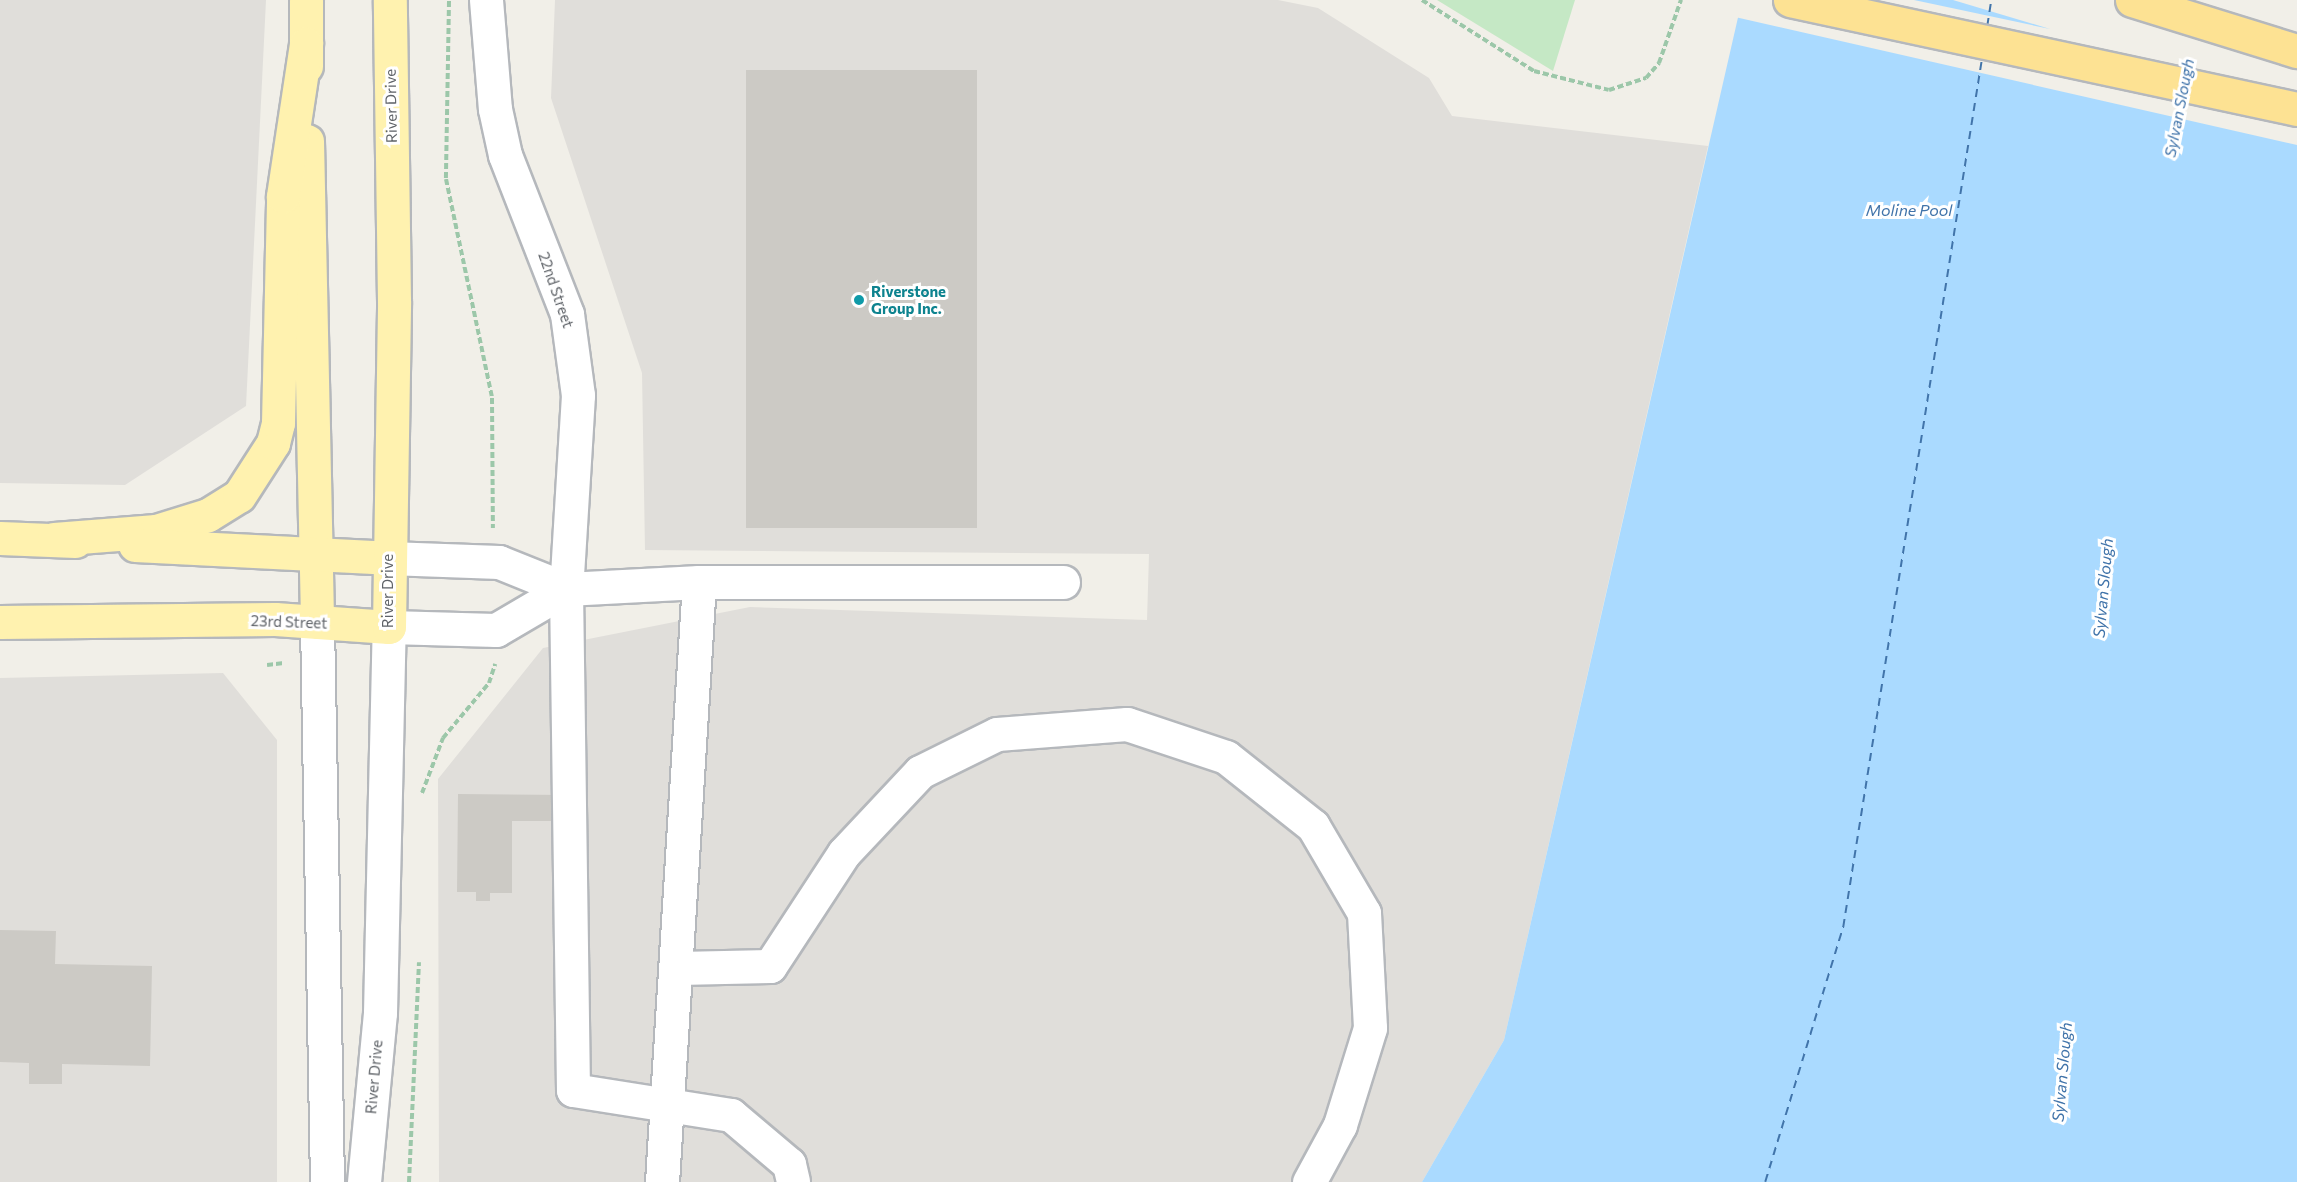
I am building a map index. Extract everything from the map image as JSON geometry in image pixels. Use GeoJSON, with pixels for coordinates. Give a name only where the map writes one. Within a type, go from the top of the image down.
{"type":"FeatureCollection","features":[{"type":"Feature","properties":{"kind":"highway"},"geometry":{"type":"LineString","coordinates":[[1790,0],[2297,109]]}},
{"type":"Feature","properties":{"kind":"highway"},"geometry":{"type":"LineString","coordinates":[[2132,0],[2297,51]]}},
{"type":"Feature","properties":{"kind":"main road"},"geometry":{"type":"LineString","coordinates":[[306,0],[313,556],[317,622]]}},
{"type":"Feature","properties":{"kind":"main road","name":"River Drive"},"geometry":{"type":"LineString","coordinates":[[389,627],[388,558],[394,301],[390,0]]}},
{"type":"Feature","properties":{"kind":"main road"},"geometry":{"type":"LineString","coordinates":[[54,539],[156,531],[208,515],[239,496],[264,462],[278,423],[283,196],[306,44]]}},
{"type":"Feature","properties":{"kind":"main road","name":"23rd Street"},"geometry":{"type":"LineString","coordinates":[[0,538],[54,539],[313,556],[388,558]]}},
{"type":"Feature","properties":{"kind":"main road","name":"23rd Street"},"geometry":{"type":"LineString","coordinates":[[0,622],[317,622],[389,627]]}},
{"type":"Feature","properties":{"kind":"street","name":"22nd Street"},"geometry":{"type":"LineString","coordinates":[[486,0],[489,65],[505,155],[550,266],[575,353],[578,395],[566,589],[573,1090],[669,1105]]}},
{"type":"Feature","properties":{"kind":"street","name":"23rd Street"},"geometry":{"type":"LineString","coordinates":[[388,558],[499,562],[566,589],[699,582],[1063,582]]}},
{"type":"Feature","properties":{"kind":"street"},"geometry":{"type":"LineString","coordinates":[[662,1182],[678,968],[699,582]]}},
{"type":"Feature","properties":{"kind":"street","name":"23rd Street"},"geometry":{"type":"LineString","coordinates":[[389,627],[496,630],[566,589]]}},
{"type":"Feature","properties":{"kind":"street"},"geometry":{"type":"LineString","coordinates":[[317,622],[327,1182]]}},
{"type":"Feature","properties":{"kind":"street","name":"River Drive"},"geometry":{"type":"LineString","coordinates":[[364,1182],[380,1013],[389,627]]}},
{"type":"Feature","properties":{"kind":"street"},"geometry":{"type":"LineString","coordinates":[[678,968],[770,966],[844,853],[920,772],[997,734],[1127,724],[1226,757],[1313,826],[1364,913],[1370,1028],[1340,1125],[1309,1182]]}},
{"type":"Feature","properties":{"kind":"street"},"geometry":{"type":"LineString","coordinates":[[669,1105],[731,1115],[789,1164],[793,1182]]}},
{"type":"Feature","properties":{"kind":"path"},"geometry":{"type":"LineString","coordinates":[[1422,0],[1534,71],[1609,90],[1646,78],[1659,63],[1681,0]]}},
{"type":"Feature","properties":{"kind":"path"},"geometry":{"type":"LineString","coordinates":[[277,655],[277,663]]}},
{"type":"Feature","properties":{"kind":"path"},"geometry":{"type":"LineString","coordinates":[[267,665],[286,663]]}},
{"type":"Feature","properties":{"kind":"shaded area"},"geometry":{"type":"Polygon","coordinates":[[[0,0],[266,0],[246,406],[125,485],[0,483],[0,0]]]}},
{"type":"Feature","properties":{"kind":"shaded area"},"geometry":{"type":"Polygon","coordinates":[[[555,0],[1278,0],[1318,8],[1429,78],[1452,116],[1708,146],[1504,1040],[1422,1182],[439,1182],[438,779],[543,648],[750,607],[1147,620],[1149,554],[645,550],[642,373],[551,98],[555,0]]]}},
{"type":"Feature","properties":{"kind":"shaded area"},"geometry":{"type":"Polygon","coordinates":[[[223,673],[277,740],[277,1182],[0,1182],[0,678],[223,673]]]}},
{"type":"Feature","properties":{"kind":"green space"},"geometry":{"type":"Polygon","coordinates":[[[1437,0],[1575,0],[1553,71],[1437,0]]]}},
{"type":"Feature","properties":{"kind":"water"},"geometry":{"type":"Polygon","coordinates":[[[1742,0],[2297,0],[2297,1182],[1422,1182],[1504,1040],[1742,0]]]}},
{"type":"Feature","properties":{"kind":"pier"},"geometry":{"type":"Polygon","coordinates":[[[1739,0],[1914,0],[2050,29],[1953,0],[2297,0],[2297,145],[1735,17],[1739,0]]]}},
{"type":"Feature","properties":{"kind":"building","name":"Riverstone Group Inc."},"geometry":{"type":"Polygon","coordinates":[[[746,70],[977,70],[977,528],[746,528],[746,70]]]}},
{"type":"Feature","properties":{"kind":"building"},"geometry":{"type":"Polygon","coordinates":[[[458,794],[565,795],[565,821],[512,821],[512,893],[490,893],[490,901],[476,901],[476,892],[457,892],[458,794]]]}},
{"type":"Feature","properties":{"kind":"building"},"geometry":{"type":"Polygon","coordinates":[[[0,930],[56,931],[55,964],[152,966],[150,1066],[62,1064],[62,1084],[29,1084],[29,1063],[0,1062],[0,930]]]}},
{"type":"Feature","properties":{"kind":"ferry route"},"geometry":{"type":"LineString","coordinates":[[1987,26],[1991,0]]}},
{"type":"Feature","properties":{"kind":"ferry route"},"geometry":{"type":"LineString","coordinates":[[1765,1182],[1843,927],[1982,57]]}},
{"type":"Feature","properties":{"kind":"place","name":"Riverstone Group Inc."},"geometry":{"type":"Point","coordinates":[859,300]}},
{"type":"Feature","properties":{"kind":"water label","name":"Sylvan Slough"},"geometry":{"type":"Point","coordinates":[2179,108]}},
{"type":"Feature","properties":{"kind":"water label","name":"Moline Pool"},"geometry":{"type":"Point","coordinates":[1909,210]}},
{"type":"Feature","properties":{"kind":"water label","name":"Sylvan Slough"},"geometry":{"type":"Point","coordinates":[2103,588]}},
{"type":"Feature","properties":{"kind":"water label","name":"Sylvan Slough"},"geometry":{"type":"Point","coordinates":[2062,1072]}}]}
